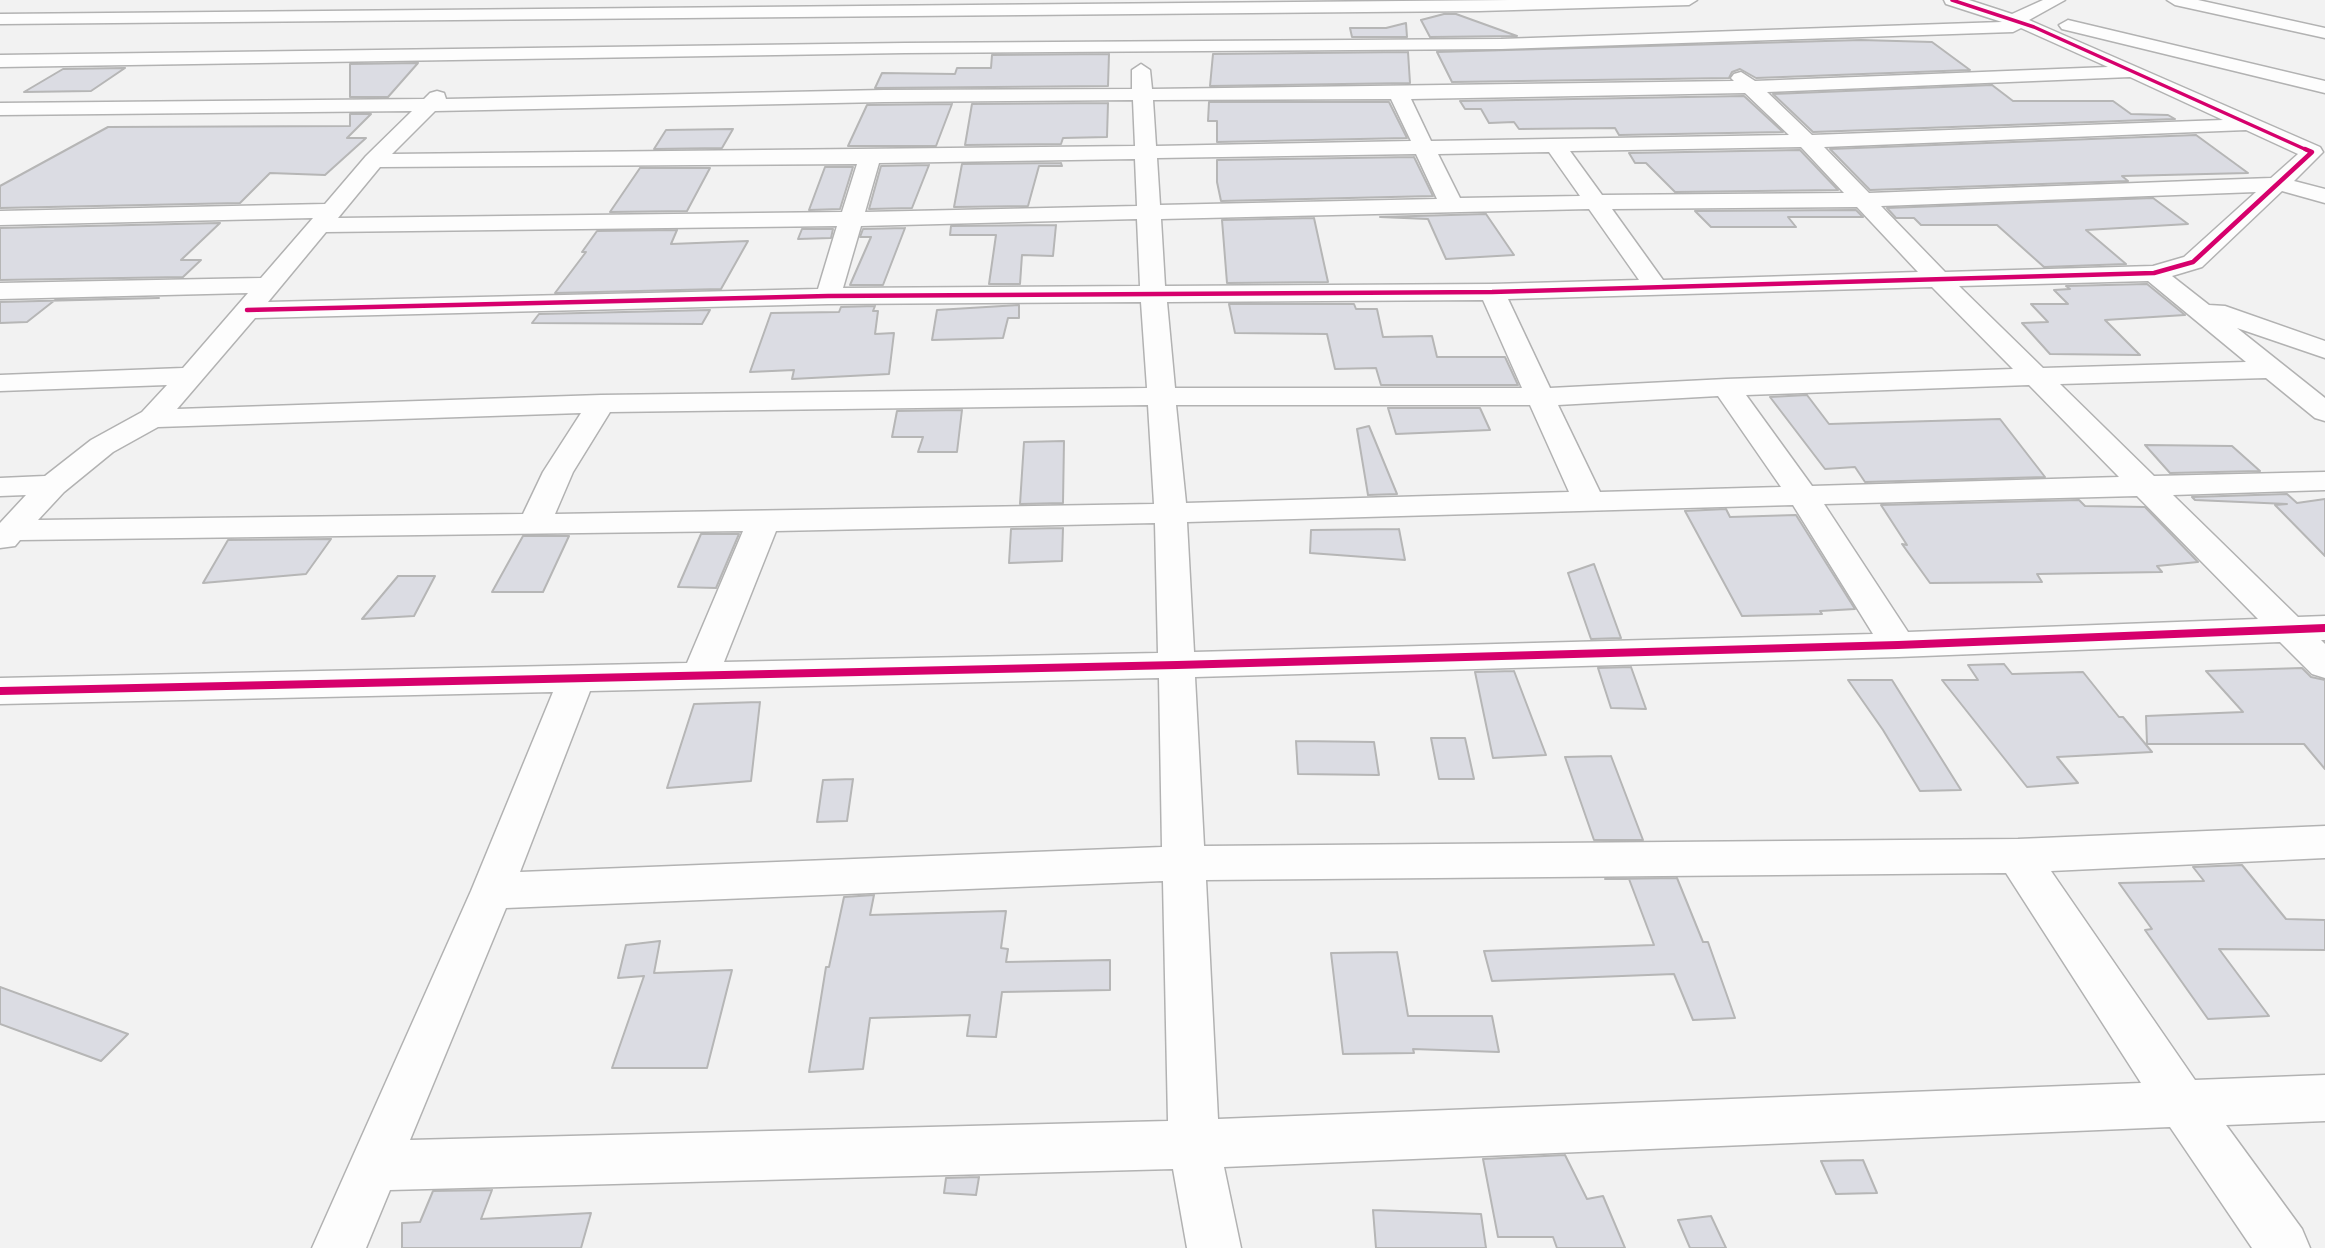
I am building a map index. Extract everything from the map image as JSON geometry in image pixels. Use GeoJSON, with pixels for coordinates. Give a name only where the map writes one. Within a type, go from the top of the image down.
{"type":"FeatureCollection","features":[{"type":"Feature","properties":{"kind":"street"},"geometry":{"type":"LineString","coordinates":[[0,37],[75,0]]}},
{"type":"Feature","properties":{"kind":"street"},"geometry":{"type":"LineString","coordinates":[[1671,0],[1710,39],[1748,87],[1807,141],[1860,200],[1939,280],[2325,665]]}},
{"type":"Feature","properties":{"kind":"street"},"geometry":{"type":"LineString","coordinates":[[0,19],[521,7],[801,6],[916,10],[1140,4],[1360,3],[1479,6],[1689,0]]}},
{"type":"Feature","properties":{"kind":"street"},"geometry":{"type":"LineString","coordinates":[[1952,0],[2026,20],[2325,87]]}},
{"type":"Feature","properties":{"kind":"street"},"geometry":{"type":"LineString","coordinates":[[2026,20],[2057,0]]}},
{"type":"Feature","properties":{"kind":"street"},"geometry":{"type":"LineString","coordinates":[[2175,0],[2325,33]]}},
{"type":"Feature","properties":{"kind":"street"},"geometry":{"type":"LineString","coordinates":[[2220,9],[2236,0]]}},
{"type":"Feature","properties":{"kind":"street"},"geometry":{"type":"LineString","coordinates":[[1360,3],[1382,44]]}},
{"type":"Feature","properties":{"kind":"street"},"geometry":{"type":"LineString","coordinates":[[1140,4],[1144,151],[1151,213],[1153,293],[1171,513],[1194,1144],[1214,1248]]}},
{"type":"Feature","properties":{"kind":"street"},"geometry":{"type":"LineString","coordinates":[[776,51],[801,6]]}},
{"type":"Feature","properties":{"kind":"street"},"geometry":{"type":"LineString","coordinates":[[1479,6],[1529,89]]}},
{"type":"Feature","properties":{"kind":"street"},"geometry":{"type":"LineString","coordinates":[[6,536],[53,485],[102,446],[152,418],[374,161],[521,7]]}},
{"type":"Feature","properties":{"kind":"street"},"geometry":{"type":"LineString","coordinates":[[884,96],[905,48],[916,10]]}},
{"type":"Feature","properties":{"kind":"street"},"geometry":{"type":"LineString","coordinates":[[0,61],[905,48],[1501,44],[1710,39],[2026,20],[2251,125],[2318,147],[2193,262],[2154,273],[1492,292],[828,296],[606,304],[247,310]]}},
{"type":"Feature","properties":{"kind":"street"},"geometry":{"type":"LineString","coordinates":[[0,109],[1748,87],[2133,72]]}},
{"type":"Feature","properties":{"kind":"street"},"geometry":{"type":"LineString","coordinates":[[1398,93],[1452,206]]}},
{"type":"Feature","properties":{"kind":"street"},"geometry":{"type":"LineString","coordinates":[[374,161],[870,158],[1807,141],[2251,125]]}},
{"type":"Feature","properties":{"kind":"street"},"geometry":{"type":"LineString","coordinates":[[1556,145],[1656,287]]}},
{"type":"Feature","properties":{"kind":"street"},"geometry":{"type":"LineString","coordinates":[[828,296],[870,158]]}},
{"type":"Feature","properties":{"kind":"street"},"geometry":{"type":"LineString","coordinates":[[0,218],[850,219],[1594,202],[1860,200],[2280,184],[2325,196]]}},
{"type":"Feature","properties":{"kind":"street"},"geometry":{"type":"LineString","coordinates":[[2154,273],[2325,412]]}},
{"type":"Feature","properties":{"kind":"street"},"geometry":{"type":"LineString","coordinates":[[0,291],[268,285]]}},
{"type":"Feature","properties":{"kind":"street"},"geometry":{"type":"LineString","coordinates":[[1492,292],[1589,502]]}},
{"type":"Feature","properties":{"kind":"street"},"geometry":{"type":"LineString","coordinates":[[2190,302],[2325,350]]}},
{"type":"Feature","properties":{"kind":"street"},"geometry":{"type":"LineString","coordinates":[[152,418],[601,404],[1163,396],[1542,397],[1726,387],[2274,369]]}},
{"type":"Feature","properties":{"kind":"street"},"geometry":{"type":"LineString","coordinates":[[0,383],[191,376]]}},
{"type":"Feature","properties":{"kind":"street"},"geometry":{"type":"LineString","coordinates":[[1726,387],[1804,497],[1898,645]]}},
{"type":"Feature","properties":{"kind":"street"},"geometry":{"type":"LineString","coordinates":[[535,523],[558,472],[601,404]]}},
{"type":"Feature","properties":{"kind":"street"},"geometry":{"type":"LineString","coordinates":[[6,536],[535,523],[1171,513],[2325,481]]}},
{"type":"Feature","properties":{"kind":"street"},"geometry":{"type":"LineString","coordinates":[[0,487],[53,485]]}},
{"type":"Feature","properties":{"kind":"street"},"geometry":{"type":"LineString","coordinates":[[700,675],[742,578],[763,521]]}},
{"type":"Feature","properties":{"kind":"street"},"geometry":{"type":"LineString","coordinates":[[0,691],[1177,665],[1898,645],[2325,628]]}},
{"type":"Feature","properties":{"kind":"street"},"geometry":{"type":"LineString","coordinates":[[339,1248],[492,891],[576,678]]}},
{"type":"Feature","properties":{"kind":"street"},"geometry":{"type":"LineString","coordinates":[[492,891],[1182,863],[2018,856],[2325,842]]}},
{"type":"Feature","properties":{"kind":"street"},"geometry":{"type":"LineString","coordinates":[[2018,856],[2183,1105],[2283,1248]]}},
{"type":"Feature","properties":{"kind":"street"},"geometry":{"type":"LineString","coordinates":[[373,1166],[1194,1144],[2325,1098]]}},
{"type":"Feature","properties":{"kind":"building"},"geometry":{"type":"Polygon","coordinates":[[[1456,14],[1517,36],[1430,37],[1421,20],[1456,14]]]}},
{"type":"Feature","properties":{"kind":"building"},"geometry":{"type":"Polygon","coordinates":[[[1406,23],[1407,37],[1352,37],[1350,28],[1386,28],[1406,23]]]}},
{"type":"Feature","properties":{"kind":"building"},"geometry":{"type":"Polygon","coordinates":[[[1861,40],[1932,42],[1970,70],[1756,78],[1740,69],[1732,72],[1729,78],[1452,82],[1437,52],[1861,40]]]}},
{"type":"Feature","properties":{"kind":"building"},"geometry":{"type":"Polygon","coordinates":[[[1408,52],[1410,83],[1210,86],[1213,54],[1408,52]]]}},
{"type":"Feature","properties":{"kind":"building"},"geometry":{"type":"Polygon","coordinates":[[[1109,54],[1108,86],[875,88],[882,73],[955,74],[957,68],[991,68],[992,55],[1109,54]]]}},
{"type":"Feature","properties":{"kind":"building"},"geometry":{"type":"Polygon","coordinates":[[[418,63],[388,97],[350,97],[350,64],[418,63]]]}},
{"type":"Feature","properties":{"kind":"building"},"geometry":{"type":"Polygon","coordinates":[[[125,68],[91,91],[24,92],[63,69],[125,68]]]}},
{"type":"Feature","properties":{"kind":"building"},"geometry":{"type":"Polygon","coordinates":[[[1992,85],[2013,101],[2113,101],[2131,114],[2168,115],[2175,119],[1813,132],[1773,94],[1992,85]]]}},
{"type":"Feature","properties":{"kind":"building"},"geometry":{"type":"Polygon","coordinates":[[[1744,96],[1783,132],[1619,135],[1615,128],[1519,129],[1514,122],[1489,123],[1481,109],[1465,109],[1460,101],[1744,96]]]}},
{"type":"Feature","properties":{"kind":"building"},"geometry":{"type":"Polygon","coordinates":[[[1209,102],[1389,102],[1407,138],[1217,142],[1217,121],[1208,121],[1209,102]]]}},
{"type":"Feature","properties":{"kind":"building"},"geometry":{"type":"Polygon","coordinates":[[[1108,103],[1107,137],[1063,138],[1061,144],[965,145],[972,104],[1108,103]]]}},
{"type":"Feature","properties":{"kind":"building"},"geometry":{"type":"Polygon","coordinates":[[[952,104],[936,146],[848,146],[867,105],[952,104]]]}},
{"type":"Feature","properties":{"kind":"building"},"geometry":{"type":"Polygon","coordinates":[[[350,114],[371,114],[347,138],[366,138],[325,175],[270,173],[240,203],[0,208],[0,186],[108,127],[350,126],[350,114]]]}},
{"type":"Feature","properties":{"kind":"building"},"geometry":{"type":"Polygon","coordinates":[[[733,129],[722,148],[654,149],[666,130],[733,129]]]}},
{"type":"Feature","properties":{"kind":"building"},"geometry":{"type":"Polygon","coordinates":[[[2196,135],[2248,173],[2122,176],[2128,181],[1870,190],[1830,149],[2196,135]]]}},
{"type":"Feature","properties":{"kind":"building"},"geometry":{"type":"Polygon","coordinates":[[[1800,150],[1838,190],[1675,192],[1646,163],[1635,163],[1629,153],[1800,150]]]}},
{"type":"Feature","properties":{"kind":"building"},"geometry":{"type":"Polygon","coordinates":[[[1414,157],[1433,196],[1221,201],[1217,182],[1217,160],[1414,157]]]}},
{"type":"Feature","properties":{"kind":"building"},"geometry":{"type":"Polygon","coordinates":[[[1061,163],[1062,166],[1039,166],[1028,206],[954,207],[962,164],[1061,163]]]}},
{"type":"Feature","properties":{"kind":"building"},"geometry":{"type":"Polygon","coordinates":[[[929,165],[912,208],[869,209],[881,166],[929,165]]]}},
{"type":"Feature","properties":{"kind":"building"},"geometry":{"type":"Polygon","coordinates":[[[825,167],[853,167],[840,209],[809,210],[825,167]]]}},
{"type":"Feature","properties":{"kind":"building"},"geometry":{"type":"Polygon","coordinates":[[[640,168],[710,168],[687,211],[610,212],[640,168]]]}},
{"type":"Feature","properties":{"kind":"building"},"geometry":{"type":"Polygon","coordinates":[[[2153,198],[2188,224],[2086,230],[2126,264],[2044,267],[1997,225],[1921,225],[1914,218],[1896,218],[1887,208],[2153,198]]]}},
{"type":"Feature","properties":{"kind":"building"},"geometry":{"type":"Polygon","coordinates":[[[1856,210],[1863,217],[1788,217],[1796,227],[1711,227],[1695,211],[1856,210]]]}},
{"type":"Feature","properties":{"kind":"building"},"geometry":{"type":"Polygon","coordinates":[[[1486,214],[1514,255],[1446,259],[1428,219],[1380,217],[1486,214]]]}},
{"type":"Feature","properties":{"kind":"building"},"geometry":{"type":"Polygon","coordinates":[[[1314,218],[1328,282],[1227,283],[1222,220],[1314,218]]]}},
{"type":"Feature","properties":{"kind":"building"},"geometry":{"type":"Polygon","coordinates":[[[220,223],[181,260],[201,260],[183,277],[0,280],[0,228],[220,223]]]}},
{"type":"Feature","properties":{"kind":"building"},"geometry":{"type":"Polygon","coordinates":[[[1056,225],[1053,256],[1022,255],[1020,284],[989,284],[996,235],[950,235],[951,226],[1056,225]]]}},
{"type":"Feature","properties":{"kind":"building"},"geometry":{"type":"Polygon","coordinates":[[[905,228],[883,285],[850,285],[871,237],[860,237],[863,229],[905,228]]]}},
{"type":"Feature","properties":{"kind":"building"},"geometry":{"type":"Polygon","coordinates":[[[802,229],[833,229],[831,238],[798,239],[802,229]]]}},
{"type":"Feature","properties":{"kind":"building"},"geometry":{"type":"Polygon","coordinates":[[[677,230],[671,244],[748,241],[721,289],[555,293],[586,252],[582,252],[597,231],[677,230]]]}},
{"type":"Feature","properties":{"kind":"building"},"geometry":{"type":"Polygon","coordinates":[[[2147,284],[2185,315],[2105,320],[2140,355],[2050,354],[2022,323],[2048,322],[2031,304],[2068,304],[2054,290],[2070,289],[2066,286],[2147,284]]]}},
{"type":"Feature","properties":{"kind":"building"},"geometry":{"type":"Polygon","coordinates":[[[159,298],[54,301],[55,300],[159,298]]]}},
{"type":"Feature","properties":{"kind":"building"},"geometry":{"type":"Polygon","coordinates":[[[54,301],[27,322],[0,323],[0,302],[54,301]]]}},
{"type":"Feature","properties":{"kind":"building"},"geometry":{"type":"Polygon","coordinates":[[[1229,304],[1354,304],[1356,309],[1377,309],[1383,337],[1432,336],[1437,357],[1505,357],[1518,385],[1381,385],[1376,368],[1335,369],[1327,334],[1235,333],[1229,304]]]}},
{"type":"Feature","properties":{"kind":"building"},"geometry":{"type":"Polygon","coordinates":[[[1019,305],[1019,318],[1008,318],[1003,338],[932,340],[937,310],[1019,305]]]}},
{"type":"Feature","properties":{"kind":"building"},"geometry":{"type":"Polygon","coordinates":[[[875,306],[873,311],[878,311],[875,334],[894,333],[889,374],[792,379],[794,370],[750,372],[771,313],[839,312],[841,307],[875,306]]]}},
{"type":"Feature","properties":{"kind":"building"},"geometry":{"type":"Polygon","coordinates":[[[710,310],[702,324],[532,323],[539,314],[710,310]]]}},
{"type":"Feature","properties":{"kind":"building"},"geometry":{"type":"Polygon","coordinates":[[[1807,395],[1829,424],[2000,419],[2045,477],[1865,482],[1855,467],[1825,469],[1770,397],[1807,395]]]}},
{"type":"Feature","properties":{"kind":"building"},"geometry":{"type":"Polygon","coordinates":[[[1388,408],[1480,408],[1490,430],[1396,434],[1388,408]]]}},
{"type":"Feature","properties":{"kind":"building"},"geometry":{"type":"Polygon","coordinates":[[[962,410],[957,452],[918,452],[923,437],[892,437],[897,411],[962,410]]]}},
{"type":"Feature","properties":{"kind":"building"},"geometry":{"type":"Polygon","coordinates":[[[1369,426],[1397,494],[1368,495],[1357,429],[1369,426]]]}},
{"type":"Feature","properties":{"kind":"building"},"geometry":{"type":"Polygon","coordinates":[[[1064,441],[1063,503],[1020,504],[1024,442],[1064,441]]]}},
{"type":"Feature","properties":{"kind":"building"},"geometry":{"type":"Polygon","coordinates":[[[2145,445],[2232,446],[2260,471],[2170,473],[2145,445]]]}},
{"type":"Feature","properties":{"kind":"building"},"geometry":{"type":"Polygon","coordinates":[[[2287,494],[2297,503],[2325,499],[2325,556],[2275,505],[2287,504],[2195,500],[2192,497],[2287,494]]]}},
{"type":"Feature","properties":{"kind":"building"},"geometry":{"type":"Polygon","coordinates":[[[2079,500],[2085,506],[2145,507],[2198,562],[2157,566],[2162,572],[2037,574],[2042,582],[1930,583],[1902,544],[1907,545],[1881,505],[2079,500]]]}},
{"type":"Feature","properties":{"kind":"building"},"geometry":{"type":"Polygon","coordinates":[[[1726,509],[1730,517],[1796,515],[1855,609],[1820,611],[1822,614],[1742,616],[1685,511],[1726,509]]]}},
{"type":"Feature","properties":{"kind":"building"},"geometry":{"type":"Polygon","coordinates":[[[1063,528],[1062,561],[1009,563],[1011,529],[1063,528]]]}},
{"type":"Feature","properties":{"kind":"building"},"geometry":{"type":"Polygon","coordinates":[[[1399,529],[1405,560],[1310,553],[1311,530],[1399,529]]]}},
{"type":"Feature","properties":{"kind":"building"},"geometry":{"type":"Polygon","coordinates":[[[701,534],[739,534],[716,588],[678,587],[701,534]]]}},
{"type":"Feature","properties":{"kind":"building"},"geometry":{"type":"Polygon","coordinates":[[[523,536],[569,536],[543,592],[492,592],[523,536]]]}},
{"type":"Feature","properties":{"kind":"building"},"geometry":{"type":"Polygon","coordinates":[[[331,539],[306,574],[203,583],[228,540],[331,539]]]}},
{"type":"Feature","properties":{"kind":"building"},"geometry":{"type":"Polygon","coordinates":[[[1594,564],[1621,638],[1591,639],[1568,573],[1594,564]]]}},
{"type":"Feature","properties":{"kind":"building"},"geometry":{"type":"Polygon","coordinates":[[[398,576],[435,576],[414,616],[362,619],[398,576]]]}},
{"type":"Feature","properties":{"kind":"building"},"geometry":{"type":"Polygon","coordinates":[[[2004,664],[2012,674],[2083,672],[2119,717],[2123,717],[2152,752],[2057,757],[2078,783],[2027,787],[1942,680],[1978,680],[1968,665],[2004,664]]]}},
{"type":"Feature","properties":{"kind":"building"},"geometry":{"type":"Polygon","coordinates":[[[1631,667],[1646,709],[1611,708],[1598,668],[1631,667]]]}},
{"type":"Feature","properties":{"kind":"building"},"geometry":{"type":"Polygon","coordinates":[[[2302,668],[2311,677],[2325,680],[2325,769],[2304,744],[2147,744],[2146,716],[2243,712],[2206,671],[2302,668]]]}},
{"type":"Feature","properties":{"kind":"building"},"geometry":{"type":"Polygon","coordinates":[[[1514,671],[1546,755],[1493,758],[1475,672],[1514,671]]]}},
{"type":"Feature","properties":{"kind":"building"},"geometry":{"type":"Polygon","coordinates":[[[1848,680],[1892,680],[1961,790],[1920,791],[1883,730],[1848,680]]]}},
{"type":"Feature","properties":{"kind":"building"},"geometry":{"type":"Polygon","coordinates":[[[760,702],[751,781],[667,788],[694,704],[760,702]]]}},
{"type":"Feature","properties":{"kind":"building"},"geometry":{"type":"Polygon","coordinates":[[[1431,738],[1465,738],[1474,779],[1439,779],[1431,738]]]}},
{"type":"Feature","properties":{"kind":"building"},"geometry":{"type":"Polygon","coordinates":[[[1296,741],[1374,742],[1379,775],[1298,774],[1296,741]]]}},
{"type":"Feature","properties":{"kind":"building"},"geometry":{"type":"Polygon","coordinates":[[[1611,756],[1643,840],[1594,840],[1565,757],[1611,756]]]}},
{"type":"Feature","properties":{"kind":"building"},"geometry":{"type":"Polygon","coordinates":[[[853,779],[847,821],[817,822],[823,780],[853,779]]]}},
{"type":"Feature","properties":{"kind":"building"},"geometry":{"type":"Polygon","coordinates":[[[2242,865],[2286,919],[2325,920],[2325,950],[2219,949],[2269,1016],[2208,1019],[2145,930],[2152,929],[2119,883],[2204,881],[2193,867],[2242,865]]]}},
{"type":"Feature","properties":{"kind":"building"},"geometry":{"type":"Polygon","coordinates":[[[1677,878],[1703,942],[1708,942],[1735,1018],[1693,1020],[1674,974],[1492,981],[1484,951],[1654,945],[1629,879],[1605,879],[1677,878]]]}},
{"type":"Feature","properties":{"kind":"building"},"geometry":{"type":"Polygon","coordinates":[[[874,895],[870,915],[1006,911],[1001,948],[1008,949],[1006,962],[1110,960],[1110,990],[1002,992],[996,1037],[967,1036],[970,1015],[870,1018],[863,1069],[809,1072],[826,967],[829,967],[844,897],[874,895]]]}},
{"type":"Feature","properties":{"kind":"building"},"geometry":{"type":"Polygon","coordinates":[[[660,941],[654,973],[732,970],[707,1068],[612,1068],[644,976],[618,978],[626,945],[660,941]]]}},
{"type":"Feature","properties":{"kind":"building"},"geometry":{"type":"Polygon","coordinates":[[[1397,952],[1408,1016],[1492,1016],[1499,1052],[1413,1049],[1414,1053],[1343,1054],[1331,953],[1397,952]]]}},
{"type":"Feature","properties":{"kind":"building"},"geometry":{"type":"Polygon","coordinates":[[[0,987],[128,1034],[101,1061],[0,1024],[0,987]]]}},
{"type":"Feature","properties":{"kind":"building"},"geometry":{"type":"Polygon","coordinates":[[[1565,1155],[1587,1199],[1603,1196],[1625,1248],[1557,1248],[1553,1237],[1498,1237],[1483,1159],[1565,1155]]]}},
{"type":"Feature","properties":{"kind":"building"},"geometry":{"type":"Polygon","coordinates":[[[1863,1160],[1877,1193],[1836,1194],[1821,1161],[1863,1160]]]}},
{"type":"Feature","properties":{"kind":"building"},"geometry":{"type":"Polygon","coordinates":[[[979,1177],[976,1195],[944,1193],[946,1178],[979,1177]]]}},
{"type":"Feature","properties":{"kind":"building"},"geometry":{"type":"Polygon","coordinates":[[[492,1190],[481,1219],[591,1213],[581,1248],[402,1248],[402,1223],[420,1222],[433,1191],[492,1190]]]}},
{"type":"Feature","properties":{"kind":"building"},"geometry":{"type":"Polygon","coordinates":[[[1373,1210],[1481,1214],[1486,1248],[1376,1248],[1373,1210]]]}},
{"type":"Feature","properties":{"kind":"building"},"geometry":{"type":"Polygon","coordinates":[[[1711,1216],[1726,1248],[1690,1248],[1678,1220],[1711,1216]]]}},
{"type":"Feature","properties":{"kind":"cycle path"},"geometry":{"type":"LineString","coordinates":[[247,310],[828,296],[1492,292],[2154,273],[2193,262],[2312,152],[2034,27],[1952,0]]}},
{"type":"Feature","properties":{"kind":"cycle path"},"geometry":{"type":"LineString","coordinates":[[0,691],[1177,665],[1898,645],[2325,628]]}}]}
